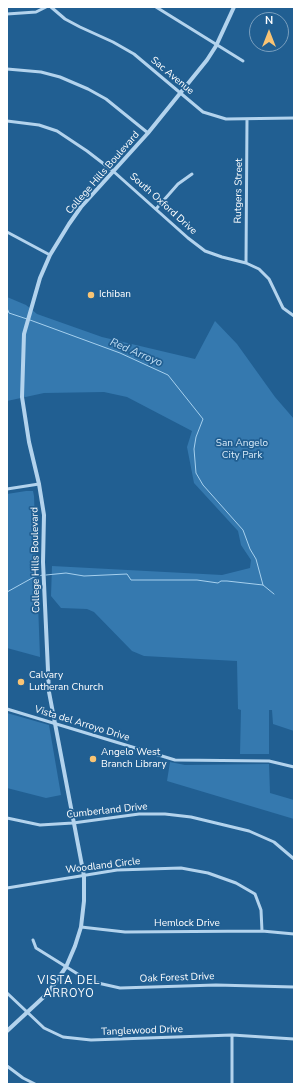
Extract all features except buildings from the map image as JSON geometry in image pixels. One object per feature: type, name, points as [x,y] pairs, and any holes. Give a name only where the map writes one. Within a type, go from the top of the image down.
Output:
[{"type":"street","points":[[7,14],[36,12],[46,7]]},
{"type":"street","name":"Sac Avenue","points":[[51,7],[65,19],[113,42],[134,54],[203,112],[226,119],[294,118]]},
{"type":"street","points":[[156,7],[216,46],[243,61]]},
{"type":"street","name":"College Hills Boulevard","points":[[7,1031],[48,993],[66,968],[81,927],[84,900],[84,876],[49,692],[43,562],[44,515],[39,484],[28,442],[22,397],[24,334],[31,306],[50,255],[75,215],[148,133],[216,46],[234,7]]},
{"type":"street","points":[[7,69],[40,72],[60,77],[88,89],[106,99],[148,133]]},
{"type":"street","name":"Rutgers Street","points":[[246,263],[247,119]]},
{"type":"street","name":"South Oxford Drive","points":[[7,121],[39,125],[57,131],[87,151],[113,171],[188,238],[205,251],[246,263],[259,269],[269,279],[283,308],[294,316]]},
{"type":"street","points":[[156,209],[178,184],[192,174]]},
{"type":"street","points":[[7,232],[50,255]]},
{"type":"street","points":[[7,489],[39,484]]},
{"type":"street","name":"Vista del Arroyo Drive","points":[[7,709],[175,760],[269,761],[294,767]]},
{"type":"street","name":"Cumberland Drive","points":[[7,818],[40,824],[73,823],[139,814],[165,814],[191,817],[249,831],[274,842],[294,859]]},
{"type":"street","name":"Woodland Circle","points":[[7,888],[117,870],[181,868],[208,874],[236,883],[255,894],[261,910],[262,931]]},
{"type":"street","name":"Hemlock Drive","points":[[81,927],[125,932],[262,931],[294,934]]},
{"type":"street","name":"Oak Forest Drive","points":[[33,940],[36,948],[89,981],[120,988],[216,985],[294,987]]},
{"type":"street","name":"Tanglewood Drive","points":[[7,993],[26,1013],[44,1028],[63,1037],[77,1039],[125,1040],[232,1035],[271,1036],[294,1039]]},
{"type":"street","points":[[232,1035],[232,1084]]},
{"type":"street","points":[[7,1066],[23,1078],[35,1084]]},
{"type":"green space","name":"San Angelo City Park","points":[[7,297],[26,305],[37,314],[102,337],[195,359],[215,321],[237,344],[275,397],[294,419],[294,731],[273,724],[272,710],[269,710],[269,754],[240,754],[241,710],[238,709],[237,661],[144,656],[132,651],[94,612],[87,609],[61,608],[51,596],[52,566],[222,575],[250,568],[251,560],[241,545],[238,531],[194,483],[187,447],[192,431],[127,397],[104,392],[44,393],[7,401]]},
{"type":"green space","points":[[33,491],[34,496],[40,657],[7,648],[7,494]]},
{"type":"green space","points":[[7,713],[49,725],[61,795],[46,798],[7,788]]},
{"type":"green space","points":[[170,762],[185,765],[269,764],[270,793],[294,800],[294,819],[167,781]]},
{"type":"waterway","name":"Red Arroyo","points":[[7,308],[9,313],[27,319]]},
{"type":"waterway","name":"Red Arroyo","points":[[30,320],[120,353],[168,375],[203,419],[196,437],[194,449],[196,473],[203,485],[243,530],[250,549],[256,559],[263,585]]},
{"type":"waterway","name":"Red Arroyo","points":[[46,575],[66,573],[84,576],[127,574],[131,580],[197,580],[218,583],[221,581],[227,581],[263,585],[274,594]]},
{"type":"waterway","name":"Red Arroyo","points":[[7,592],[34,577],[43,575]]},
{"type":"place","name":"Ichiban","points":[[91,295]]},
{"type":"place","name":"Calvary Lutheran Church","points":[[21,682]]},
{"type":"place","name":"Angelo West Branch Library","points":[[93,759]]},
{"type":"district","name":"VISTA DEL ARROYO","points":[[69,987]]}]
